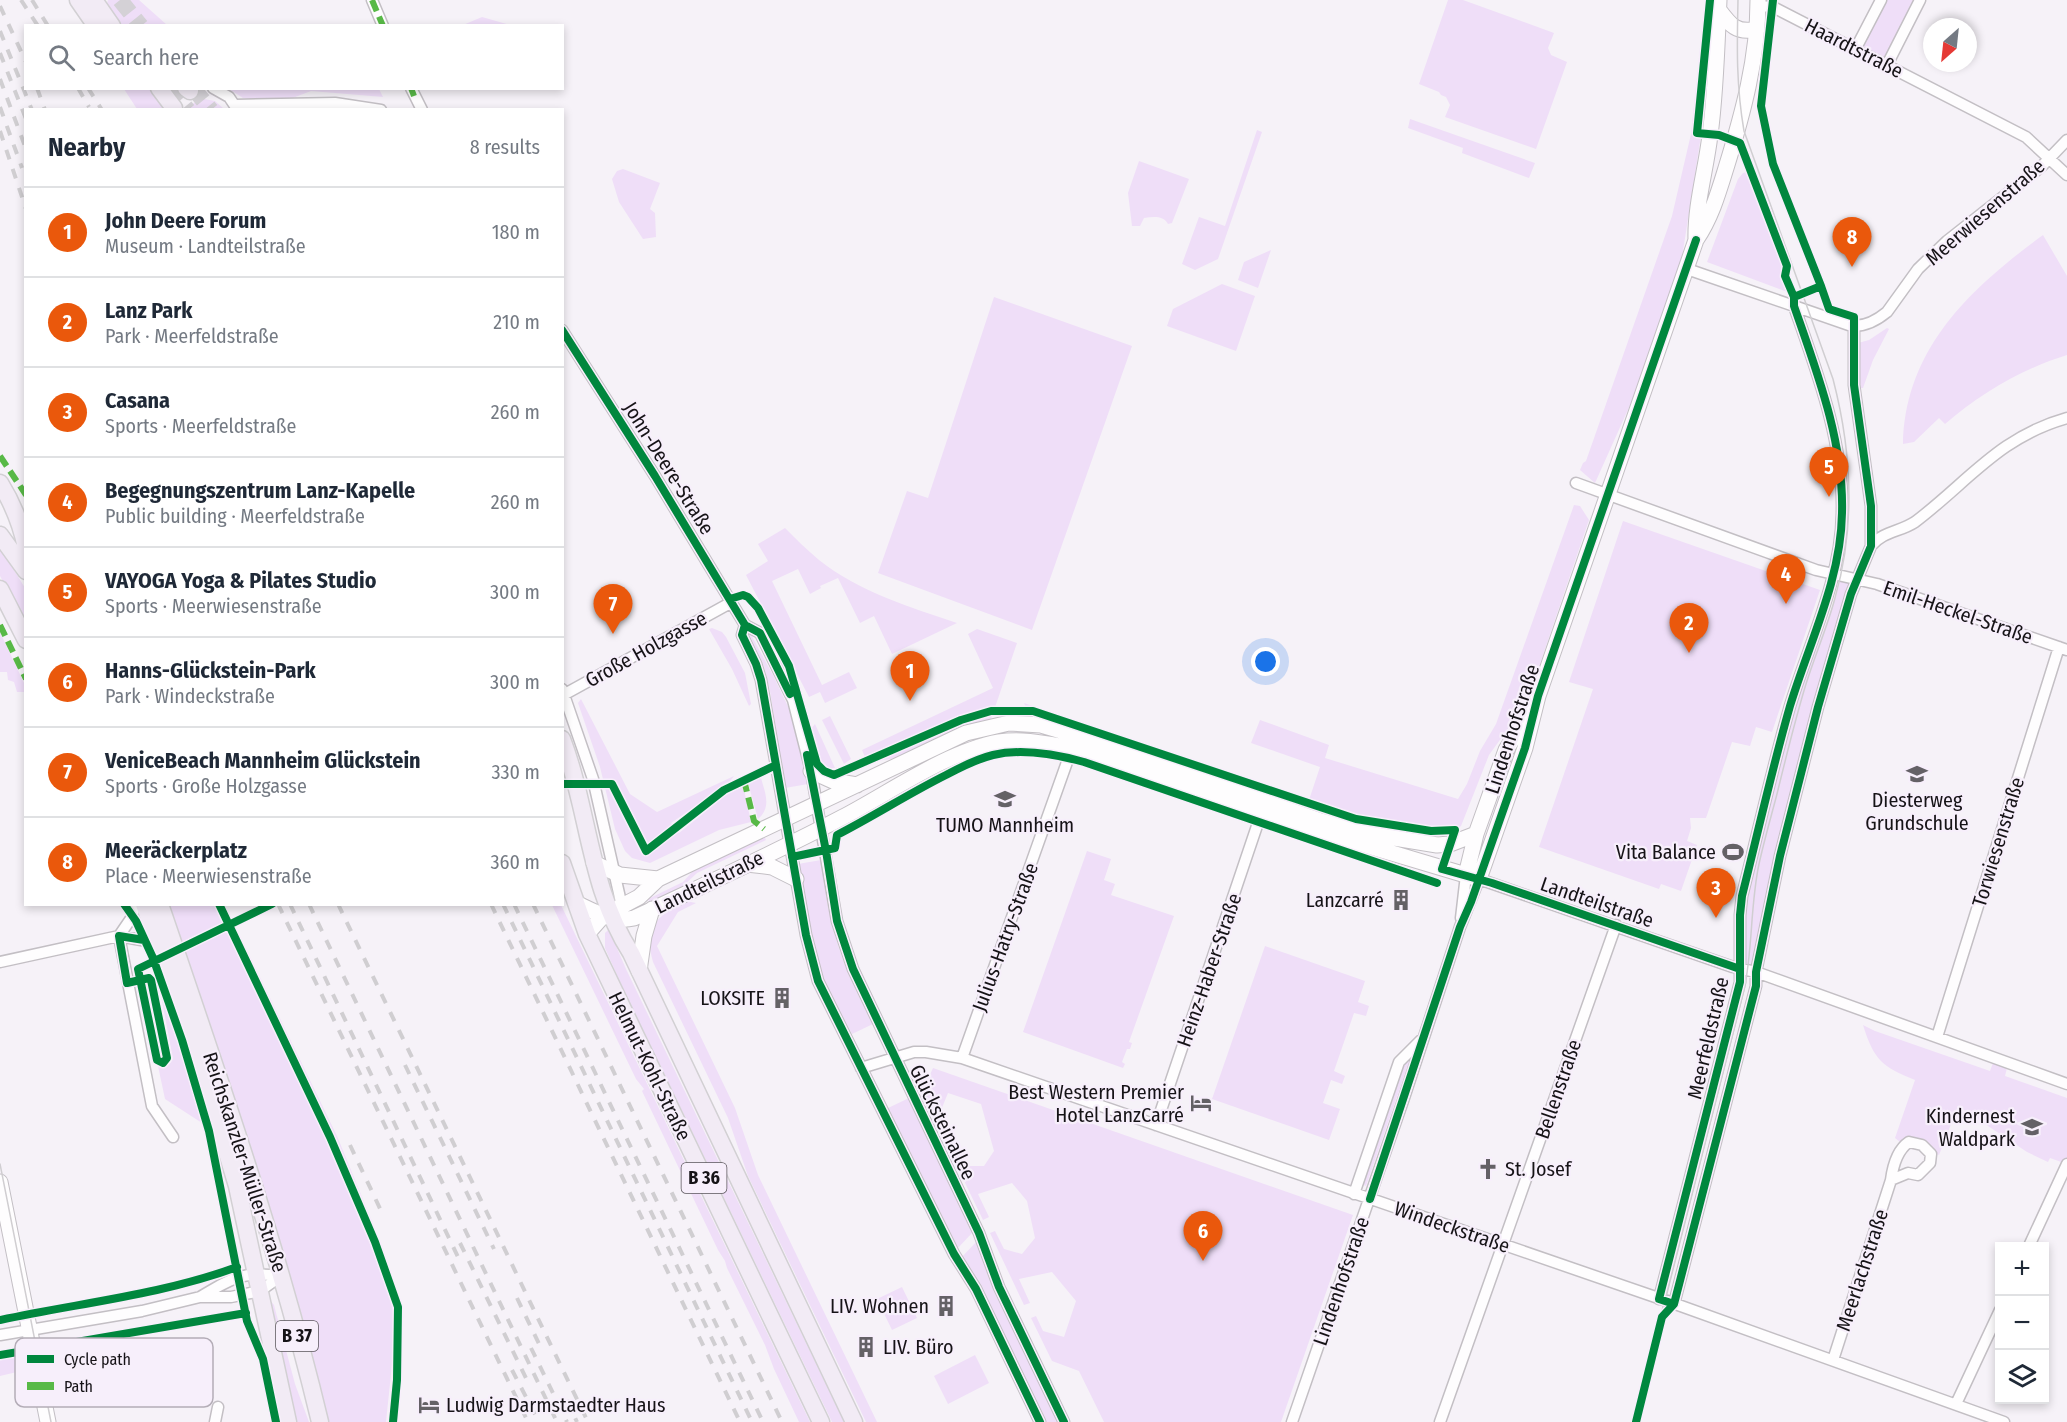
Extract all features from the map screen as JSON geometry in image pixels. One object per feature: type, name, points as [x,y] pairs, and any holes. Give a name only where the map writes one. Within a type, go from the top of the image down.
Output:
[{"type":"main road","points":[[78,0],[95,24]]},
{"type":"main road","points":[[94,0],[111,24]]},
{"type":"main road","points":[[160,90],[173,108]]},
{"type":"main road","points":[[0,483],[11,500],[20,521],[24,539]]},
{"type":"main road","points":[[0,535],[24,568]]},
{"type":"main road","points":[[0,589],[24,636]]},
{"type":"main road","name":"B 36","points":[[564,745],[579,789],[594,863],[614,914]]},
{"type":"main road","name":"B 36","points":[[564,873],[569,899]]},
{"type":"main road","name":"Helmut-Kohl-Straße","points":[[569,899],[821,1422]]},
{"type":"main road","name":"Reichskanzler-Müller-Straße","points":[[145,906],[198,1057],[237,1186],[288,1422]]},
{"type":"main road","name":"Reichskanzler-Müller-Straße","points":[[161,906],[236,1129],[281,1276],[320,1422]]},
{"type":"main road","name":"Helmut-Kohl-Straße","points":[[614,914],[854,1422]]},
{"type":"street","points":[[372,0],[382,24]]},
{"type":"street","points":[[1856,48],[1881,0]]},
{"type":"street","points":[[1887,65],[1920,0]]},
{"type":"street","points":[[1696,240],[1707,224],[1742,116],[1755,48],[1758,3]]},
{"type":"street","name":"Haardtstraße","points":[[1758,3],[1773,7],[1856,48],[2026,137],[2067,175]]},
{"type":"street","points":[[1719,5],[1730,25],[1737,30],[1756,29]]},
{"type":"street","points":[[1696,240],[1695,220],[1710,134],[1714,96],[1719,5]]},
{"type":"street","points":[[174,108],[178,101],[191,90]]},
{"type":"street","points":[[217,90],[229,97],[236,107],[335,103],[368,108]]},
{"type":"street","points":[[412,90],[418,108]]},
{"type":"street","points":[[290,108],[300,104]]},
{"type":"street","name":"Meerwiesenstraße","points":[[1854,326],[1874,321],[1887,312],[1918,269],[1947,242],[2041,167],[2067,140]]},
{"type":"street","name":"Lindenhofstraße","points":[[1472,877],[1525,748],[1539,696],[1696,240]]},
{"type":"street","points":[[1687,269],[1854,326],[1854,385],[1861,420],[1870,506],[1871,546],[1858,579]]},
{"type":"street","points":[[1794,306],[1820,385],[1839,468],[1842,513],[1840,543],[1833,575]]},
{"type":"street","name":"John-Deere-Straße","points":[[564,333],[655,476],[745,625],[760,633],[793,700],[811,771],[822,828]]},
{"type":"street","points":[[1871,546],[1883,535],[1916,521],[1995,453],[2029,433],[2067,418]]},
{"type":"street","name":"Emil-Heckel-Straße","points":[[1576,483],[1833,575],[1858,579],[2063,648]]},
{"type":"street","name":"Meerfeldstraße","points":[[1659,1299],[1740,982],[1742,896],[1776,754],[1833,575]]},
{"type":"street","name":"Meerfeldstraße","points":[[1674,1304],[1753,995],[1780,856],[1818,707],[1851,594],[1858,579]]},
{"type":"street","name":"Große Holzgasse","points":[[564,691],[732,602]]},
{"type":"street","name":"John-Deere-Straße","points":[[745,625],[742,635],[761,680],[791,843]]},
{"type":"street","name":"Torwiesenstraße","points":[[1937,1037],[2063,648]]},
{"type":"street","points":[[564,691],[593,778],[613,873],[614,914],[569,899]]},
{"type":"street","name":"Lindenhofstraße","points":[[1292,1422],[1370,1199],[1460,927],[1472,877],[1476,834],[1506,750],[1539,696]]},
{"type":"street","name":"Landteilstraße","points":[[587,933],[639,897],[658,879],[966,733],[1009,723],[1025,723],[1075,735],[1321,821],[1370,834],[1437,845],[1450,844],[1476,834]]},
{"type":"street","name":"Landteilstraße","points":[[614,914],[634,918],[822,828],[899,785],[976,749],[999,742],[1044,743],[1072,748],[1261,814],[1472,877],[1616,925],[1740,969],[1756,972],[2067,1084]]},
{"type":"street","name":"Julius-Hatry-Straße","points":[[962,1058],[1072,748]]},
{"type":"street","points":[[811,771],[833,781],[857,784]]},
{"type":"street","name":"Heinz-Haber-Straße","points":[[1156,1125],[1261,814]]},
{"type":"street","name":"Glücksteinallee","points":[[822,828],[841,935],[857,979],[981,1238],[1001,1291],[1064,1422]]},
{"type":"street","points":[[791,843],[806,935],[815,972],[954,1254],[976,1289],[1040,1422]]},
{"type":"street","points":[[594,863],[627,877],[658,879]]},
{"type":"street","points":[[747,864],[772,867],[796,879]]},
{"type":"street","points":[[135,906],[132,917],[118,936],[152,1106],[173,1137]]},
{"type":"street","points":[[639,971],[644,936],[652,909]]},
{"type":"street","name":"Bellenstraße","points":[[1440,1422],[1616,925]]},
{"type":"street","points":[[0,962],[118,936],[158,943]]},
{"type":"street","name":"Lindenhofstraße","points":[[1354,1194],[1399,1062],[1423,1038]]},
{"type":"street","name":"Windeckstraße","points":[[861,1068],[914,1052],[962,1058],[1674,1304],[2004,1422]]},
{"type":"street","points":[[2031,1242],[2067,1164]]},
{"type":"street","name":"Meerlachstraße","points":[[1833,1360],[1891,1180]]},
{"type":"street","points":[[0,1182],[2,1202],[31,1338]]},
{"type":"street","points":[[200,1297],[226,1281],[256,1273],[281,1276]]},
{"type":"street","points":[[0,1335],[142,1311],[200,1297],[231,1297],[260,1291],[281,1276]]},
{"type":"street","points":[[1956,1404],[1995,1321]]},
{"type":"street","points":[[45,1407],[48,1422]]},
{"type":"street","points":[[214,1422],[218,1407]]},
{"type":"shaded area","points":[[108,0],[139,0],[166,24],[119,24],[106,6]]},
{"type":"shaded area","points":[[1448,0],[1463,0],[1554,33],[1548,48],[1551,55],[1567,62],[1536,149],[1445,117],[1450,105],[1446,97],[1419,84]]},
{"type":"shaded area","points":[[1705,0],[1716,0],[1702,129],[1681,264],[1644,374],[1595,483],[1580,470],[1586,461],[1672,216],[1691,134]]},
{"type":"shaded area","points":[[1881,0],[1920,0],[1887,65],[1856,48]]},
{"type":"shaded area","points":[[482,17],[506,24],[465,24]]},
{"type":"shaded area","points":[[125,90],[153,90],[164,108],[136,108]]},
{"type":"shaded area","points":[[231,90],[380,90],[383,97],[311,91],[290,99],[243,98]]},
{"type":"shaded area","points":[[204,99],[215,101],[223,108],[188,108],[195,102]]},
{"type":"shaded area","points":[[1410,119],[1535,163],[1529,178],[1462,153],[1463,148],[1408,128]]},
{"type":"shaded area","points":[[1257,130],[1262,132],[1218,259],[1195,270],[1182,264],[1199,217],[1225,226]]},
{"type":"shaded area","points":[[1139,161],[1189,179],[1172,223],[1168,224],[1161,218],[1151,217],[1144,218],[1140,226],[1132,226],[1128,193]]},
{"type":"shaded area","points":[[623,169],[660,183],[650,209],[655,213],[656,237],[643,239],[619,202],[612,179],[617,171]]},
{"type":"shaded area","points":[[1750,171],[1786,267],[1784,276],[1790,293],[1707,262],[1738,179],[1743,173]]},
{"type":"shaded area","points":[[2043,235],[2067,276],[2067,355],[2034,367],[2003,383],[1973,402],[1945,424],[1939,418],[1914,442],[1903,444],[1907,410],[1916,378],[1929,350],[1947,323],[1991,277]]},
{"type":"shaded area","points":[[1271,250],[1258,288],[1238,280],[1244,262]]},
{"type":"shaded area","points":[[1222,284],[1255,296],[1236,351],[1167,326],[1173,309]]},
{"type":"shaded area","points":[[994,297],[1132,346],[1032,630],[878,573],[907,491],[928,498]]},
{"type":"shaded area","points":[[1887,328],[1889,329],[1873,360],[1863,388],[1861,388],[1857,368],[1858,343],[1869,340]]},
{"type":"shaded area","points":[[1574,505],[1580,506],[1589,520],[1531,690],[1518,715],[1489,755],[1461,826],[1449,834],[1425,837],[1349,824],[1031,718],[1024,703],[1309,800],[1320,767],[1251,743],[1260,720],[1329,745],[1325,758],[1458,799],[1467,784],[1480,751],[1496,724]]},
{"type":"shaded area","points":[[1623,521],[1820,590],[1772,732],[1756,727],[1750,746],[1732,742],[1706,818],[1690,818],[1691,828],[1687,841],[1697,845],[1681,891],[1661,884],[1659,889],[1539,847],[1593,689],[1569,682]]},
{"type":"shaded area","points":[[785,528],[819,560],[851,581],[885,598],[957,623],[892,654],[874,616],[860,623],[838,578],[820,586],[821,588],[810,594],[798,569],[772,581],[822,685],[849,672],[857,688],[825,703],[820,692],[809,697],[746,575],[768,561],[758,544]]},
{"type":"shaded area","points":[[0,547],[24,586],[24,620],[0,576]]},
{"type":"shaded area","points":[[1841,577],[1858,579],[1851,594],[1756,972],[1740,969],[1740,915],[1798,691],[1836,597]]},
{"type":"shaded area","points":[[709,629],[722,632],[726,637],[745,673],[751,704],[749,706],[732,669]]},
{"type":"shaded area","points":[[977,629],[1017,643],[991,719],[963,727],[897,758],[877,761],[843,776],[841,774],[867,762],[862,750],[993,688],[968,634]]},
{"type":"shaded area","points":[[0,632],[24,683],[24,692],[17,692],[14,682],[8,680],[7,672],[0,672]]},
{"type":"shaded area","points":[[750,633],[793,717],[799,734],[808,784],[785,788],[770,691],[764,667]]},
{"type":"shaded area","points":[[581,699],[630,794],[657,812],[734,776],[728,784],[671,823],[679,833],[731,791],[743,785],[751,822],[719,830],[650,863],[632,858],[625,851],[615,829],[600,767],[578,703]]},
{"type":"shaded area","points":[[830,716],[851,759],[844,764],[822,720]]},
{"type":"shaded area","points":[[815,724],[835,768],[825,768],[820,762],[811,729]]},
{"type":"shaded area","points":[[761,778],[766,794],[766,805],[758,819],[748,783]]},
{"type":"shaded area","points":[[764,836],[766,840],[697,873],[681,888],[650,903],[648,899],[683,882],[693,871]]},
{"type":"shaded area","points":[[1087,851],[1111,859],[1104,880],[1115,884],[1111,895],[1174,916],[1129,1042],[1132,1043],[1130,1049],[1127,1049],[1122,1062],[1125,1064],[1123,1068],[1023,1032]]},
{"type":"shaded area","points":[[821,860],[833,929],[839,949],[873,1024],[852,1034],[823,981],[815,957],[798,864]]},
{"type":"shaded area","points":[[686,901],[696,903],[678,912],[657,946],[735,1108],[758,1175],[877,1422],[866,1422],[748,1176],[728,1118],[653,962],[650,950],[651,931],[660,917]]},
{"type":"shaded area","points":[[170,906],[225,906],[337,1136],[383,1248],[399,1298],[386,1422],[327,1422],[261,1187]]},
{"type":"shaded area","points":[[552,906],[561,906],[810,1422],[799,1422],[765,1345],[642,1091],[644,1089],[636,1079]]},
{"type":"shaded area","points":[[608,930],[844,1422],[832,1422],[620,982],[605,948],[605,933]]},
{"type":"shaded area","points":[[1265,946],[1365,981],[1358,1002],[1369,1006],[1366,1016],[1354,1013],[1334,1071],[1345,1076],[1342,1084],[1331,1080],[1323,1103],[1340,1109],[1329,1140],[1212,1099]]},
{"type":"shaded area","points":[[157,975],[205,1121],[202,1123],[165,1099],[158,1066],[167,1066],[173,1059]]},
{"type":"shaded area","points":[[1863,1025],[1990,1071],[1993,1063],[2007,1068],[2005,1076],[2067,1098],[2067,1164],[2050,1158],[2048,1162],[2027,1152],[1958,1106],[1939,1155],[1906,1139],[1900,1142],[1895,1138],[1915,1080],[1894,1071],[1881,1061],[1871,1047]]},
{"type":"shaded area","points":[[1412,1054],[1366,1186],[1361,1184],[1403,1064]]},
{"type":"shaded area","points":[[933,1068],[1353,1215],[1281,1422],[1104,1422],[1079,1371],[1052,1361],[1031,1318],[1036,1316],[1043,1331],[1064,1337],[1076,1301],[1052,1272],[1019,1279],[1030,1303],[1024,1305],[990,1233],[995,1231],[1004,1249],[1022,1254],[1035,1238],[1027,1201],[1012,1183],[978,1194],[989,1217],[983,1220],[951,1154],[957,1151],[964,1166],[984,1166],[994,1151],[981,1104],[948,1093],[939,1115],[950,1138],[945,1141],[922,1092]]},
{"type":"shaded area","points":[[909,1098],[973,1232],[956,1250],[886,1109]]},
{"type":"shaded area","points":[[978,1240],[1059,1422],[1045,1422],[960,1259]]},
{"type":"shaded area","points":[[902,1287],[917,1318],[892,1330],[877,1299]]},
{"type":"shaded area","points":[[270,1300],[274,1305],[295,1384],[309,1422],[296,1422]]},
{"type":"shaded area","points":[[15,1354],[15,1372],[0,1376],[0,1356]]},
{"type":"shaded area","points":[[975,1355],[989,1383],[948,1404],[934,1376]]},
{"type":"tunnel","points":[[120,0],[139,24]]},
{"type":"tunnel","points":[[172,90],[186,108]]},
{"type":"tunnel","points":[[195,90],[209,108]]},
{"type":"tram line","points":[[1633,1422],[1744,990],[1759,864],[1802,698],[1842,571],[1849,516],[1848,461],[1833,379],[1744,131],[1738,81],[1738,0]]},
{"type":"tram line","points":[[0,1164],[34,1338]]},
{"type":"tram line","points":[[48,1407],[51,1422]]},
{"type":"railway","points":[[21,0],[37,24]]},
{"type":"railway","points":[[32,0],[47,24]]},
{"type":"railway","points":[[0,6],[24,58]]},
{"type":"railway","points":[[0,31],[31,108]]},
{"type":"railway","points":[[0,53],[24,114]]},
{"type":"railway","points":[[0,79],[24,144]]},
{"type":"railway","points":[[38,90],[44,108]]},
{"type":"railway","points":[[79,90],[89,107]]},
{"type":"railway","points":[[89,90],[101,108]]},
{"type":"railway","points":[[0,107],[22,168]]},
{"type":"railway","points":[[0,131],[24,203]]},
{"type":"railway","points":[[279,906],[528,1422]]},
{"type":"railway","points":[[291,906],[458,1257]]},
{"type":"railway","points":[[310,906],[557,1422]]},
{"type":"railway","points":[[339,906],[588,1422]]},
{"type":"railway","points":[[492,906],[740,1422]]},
{"type":"railway","points":[[504,906],[752,1422]]},
{"type":"railway","points":[[515,906],[763,1422]]},
{"type":"railway","points":[[534,906],[782,1422]]},
{"type":"railway","points":[[405,1065],[494,1249]]},
{"type":"railway","points":[[350,1145],[384,1217]]},
{"type":"railway","points":[[460,1243],[526,1378]]},
{"type":"railway","points":[[517,1298],[543,1352]]},
{"type":"railway","points":[[531,1348],[567,1422]]},
{"type":"railway","points":[[512,1370],[539,1422]]},
{"type":"railway","points":[[567,1400],[577,1422]]},
{"type":"marked path","points":[[372,0],[382,24]]},
{"type":"marked path","points":[[412,90],[414,96]]},
{"type":"marked path","points":[[0,456],[24,492]]},
{"type":"marked path","points":[[0,625],[24,675]]},
{"type":"marked path","points":[[744,780],[754,821],[764,829]]},
{"type":"cycle path","points":[[1710,0],[1697,133],[1719,135],[1740,143],[1787,266],[1785,276],[1794,297]]},
{"type":"cycle path","points":[[1674,1304],[1659,1299],[1740,982],[1742,896],[1783,730],[1830,587],[1836,563],[1842,513],[1839,460],[1834,434],[1820,382],[1794,306],[1794,297],[1821,286],[1773,164],[1761,106],[1773,0]]},
{"type":"cycle path","points":[[1370,1199],[1460,927],[1471,902],[1525,748],[1538,696],[1696,240]]},
{"type":"cycle path","points":[[1636,1422],[1662,1317],[1674,1304],[1756,986],[1756,972],[1780,856],[1818,707],[1851,594],[1871,546],[1871,506],[1854,385],[1854,317],[1829,309],[1821,286]]},
{"type":"cycle path","points":[[564,333],[655,476],[745,625],[760,633],[790,694]]},
{"type":"cycle path","points":[[730,599],[743,595],[758,608],[789,666],[817,764],[824,771],[834,775],[961,720],[991,711],[1033,711],[1356,819],[1431,831],[1455,830],[1442,869],[1492,883],[1740,969]]},
{"type":"cycle path","points":[[745,625],[742,635],[761,680],[806,935],[818,981],[954,1254],[976,1289],[1040,1422]]},
{"type":"cycle path","points":[[792,857],[835,848],[837,835],[969,764],[993,755],[1027,752],[1050,754],[1084,762],[1437,883]]},
{"type":"cycle path","points":[[807,755],[837,921],[853,969],[979,1233],[999,1287],[1064,1422]]},
{"type":"cycle path","points":[[564,784],[612,784],[646,851],[724,790],[776,765]]},
{"type":"cycle path","points":[[125,906],[136,921],[153,958],[182,1040],[209,1131],[247,1321],[263,1359],[276,1422]]},
{"type":"cycle path","points":[[220,906],[330,1137],[375,1242],[398,1307],[397,1380],[393,1422]]},
{"type":"cycle path","points":[[140,980],[138,969],[268,906]]},
{"type":"cycle path","points":[[140,980],[127,983],[119,936],[144,940]]},
{"type":"cycle path","points":[[149,978],[151,980],[167,1058],[163,1063],[157,1060],[140,980],[149,978]]},
{"type":"cycle path","points":[[0,1320],[149,1292],[237,1267]]},
{"type":"cycle path","points":[[100,1338],[246,1313]]},
{"type":"cycle path","points":[[0,1355],[15,1352]]},
{"type":"place","name":"Meeräckerplatz","points":[[1852,267]]},
{"type":"place","name":"VAYOGA Yoga & Pilates Studio","points":[[1829,497]]},
{"type":"place","name":"Begegnungszentrum Lanz-Kapelle","points":[[1786,604]]},
{"type":"place","name":"VeniceBeach Mannheim Glückstein","points":[[613,634]]},
{"type":"place","name":"Lanz Park","points":[[1689,653]]},
{"type":"place","name":"John Deere Forum","points":[[910,701]]},
{"type":"place","name":"Diesterweg Grundschule","points":[[1917,774]]},
{"type":"place","name":"TUMO Mannheim","points":[[1005,799]]},
{"type":"place","name":"Vita Balance","points":[[1733,852]]},
{"type":"place","name":"Lanzcarré","points":[[1401,900]]},
{"type":"place","name":"Casana","points":[[1716,918]]},
{"type":"place","name":"LOKSITE","points":[[782,998]]},
{"type":"place","name":"Best Western Premier Hotel LanzCarré","points":[[1201,1103]]},
{"type":"place","name":"Kindernest Waldpark","points":[[2032,1127]]},
{"type":"place","name":"St. Josef","points":[[1488,1169]]},
{"type":"place","name":"Hanns-Glückstein-Park","points":[[1203,1261]]},
{"type":"place","name":"LIV. Wohnen","points":[[946,1306]]},
{"type":"place","name":"LIV. Büro","points":[[866,1347]]},
{"type":"place","name":"Ludwig Darmstaedter Haus","points":[[429,1405]]}]
